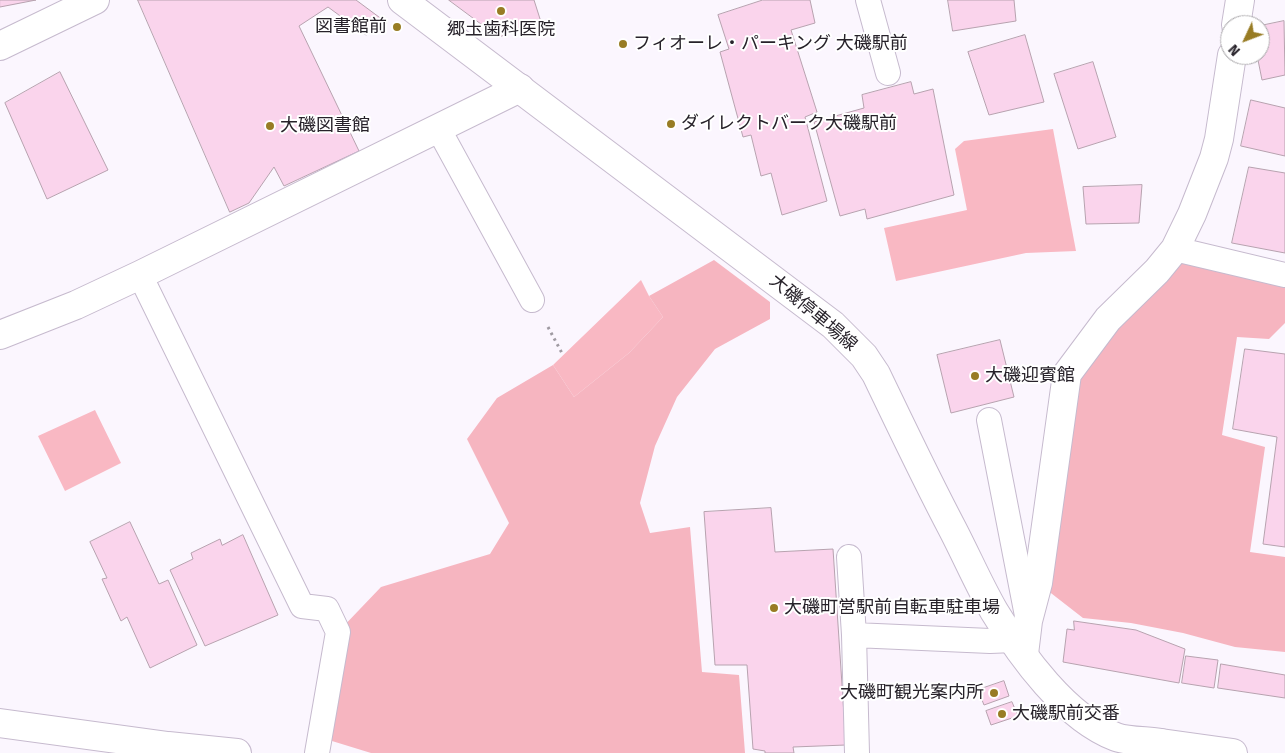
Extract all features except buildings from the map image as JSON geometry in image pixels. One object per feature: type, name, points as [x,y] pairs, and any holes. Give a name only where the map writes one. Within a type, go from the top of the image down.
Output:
[{"type":"street","points":[[0,46],[95,0]]},
{"type":"street","name":"大磯停車場線","points":[[402,0],[834,325],[864,356],[876,374],[935,496],[994,610],[1022,638],[1052,689],[1073,711],[1117,738],[1156,748],[1233,753]]},
{"type":"street","points":[[1238,15],[1240,0]]},
{"type":"street","points":[[1022,638],[1038,583],[1067,374],[1108,319],[1157,271],[1175,249],[1192,214],[1214,158],[1219,139],[1230,65]]},
{"type":"street","points":[[0,335],[76,305],[140,275],[520,88]]},
{"type":"street","points":[[0,723],[168,746],[237,753]]},
{"type":"lane","points":[[868,0],[888,73]]},
{"type":"lane","points":[[438,128],[532,300]]},
{"type":"lane","points":[[1175,249],[1285,276]]},
{"type":"lane","points":[[140,275],[302,606],[327,609],[338,632],[317,753]]},
{"type":"lane","points":[[854,635],[990,641],[1022,638],[989,420]]},
{"type":"lane","points":[[849,557],[854,635],[857,753]]},
{"type":"shaded area","points":[[1053,129],[1076,251],[1026,253],[896,281],[884,228],[967,210],[955,149],[964,141]]},
{"type":"shaded area","points":[[1175,249],[1285,275],[1285,323],[1269,339],[1237,337],[1222,435],[1265,447],[1250,552],[1285,557],[1285,652],[1235,647],[1183,633],[1131,623],[1083,618],[1038,583],[1067,374]]},
{"type":"shaded area","points":[[714,260],[770,302],[770,319],[715,349],[677,397],[655,446],[640,503],[650,533],[690,527],[702,672],[739,675],[745,753],[371,753],[319,737],[338,632],[381,587],[490,554],[509,523],[467,439],[497,398],[553,365],[574,397],[629,353],[663,317],[649,296]]},
{"type":"shaded area","points":[[641,280],[663,317],[629,353],[574,397],[553,365]]},
{"type":"shaded area","points":[[95,410],[121,463],[65,491],[38,436]]},
{"type":"place","name":"郷圡歯科医院","points":[[501,11]]},
{"type":"place","name":"図書館前","points":[[397,27]]},
{"type":"place","name":"フィオーレ・パーキング 大磯駅前","points":[[623,44]]},
{"type":"place","name":"ダイレクトバーク大磯駅前","points":[[671,124]]},
{"type":"place","name":"大磯図書館","points":[[270,126]]},
{"type":"place","name":"大磯迎賓館","points":[[975,376]]},
{"type":"place","name":"大磯町営駅前自転車駐車場","points":[[774,608]]},
{"type":"place","name":"大磯町観光案内所","points":[[994,693]]},
{"type":"place","name":"大磯駅前交番","points":[[1002,714]]}]
